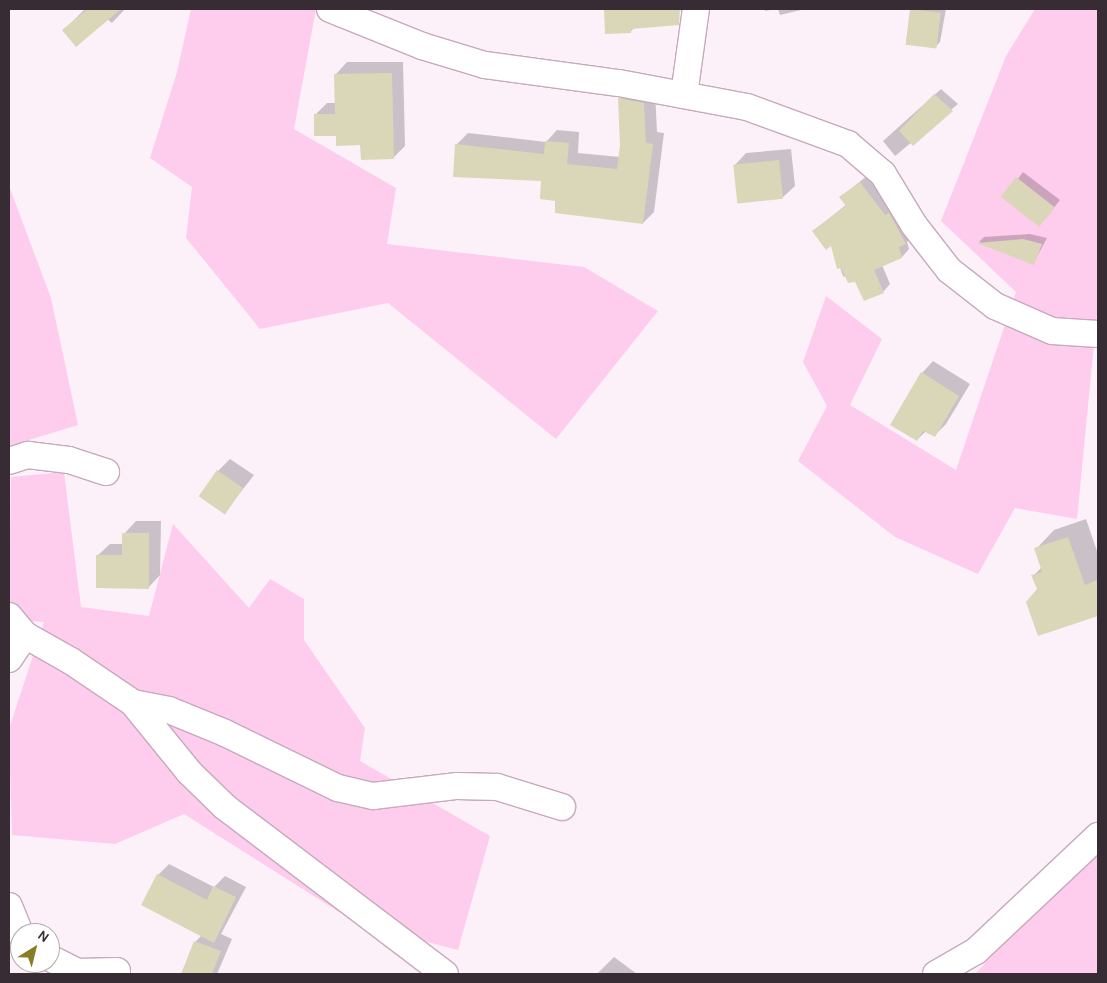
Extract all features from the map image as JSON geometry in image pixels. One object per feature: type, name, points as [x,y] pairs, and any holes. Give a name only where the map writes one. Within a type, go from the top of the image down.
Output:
[{"type":"street","points":[[330,9],[422,46],[485,64],[684,95],[747,107],[848,144],[883,174],[914,225],[949,270],[995,306],[1052,331],[1098,334]]},
{"type":"street","points":[[684,95],[696,9]]},
{"type":"street","points":[[9,461],[28,455],[68,460],[106,472]]},
{"type":"street","points":[[9,659],[17,625],[134,703],[189,772],[225,807],[445,974]]},
{"type":"street","points":[[134,703],[169,710],[338,788],[374,796],[456,786],[497,787],[562,807]]},
{"type":"street","points":[[936,974],[976,950],[1098,836]]},
{"type":"street","points":[[9,906],[16,923]]},
{"type":"street","points":[[60,963],[77,972],[117,971]]},
{"type":"shaded area","points":[[191,9],[316,9],[294,129],[396,188],[387,244],[584,267],[658,311],[556,439],[388,303],[260,329],[186,238],[192,187],[150,158],[177,72]]},
{"type":"shaded area","points":[[1035,9],[1098,9],[1098,304],[1077,519],[1015,508],[978,574],[895,537],[798,461],[827,406],[803,362],[826,296],[882,339],[850,405],[956,470],[1016,292],[941,221],[1006,56]]},
{"type":"shaded area","points":[[9,186],[51,298],[78,425],[9,446]]},
{"type":"shaded area","points":[[64,472],[81,607],[149,616],[173,524],[249,608],[270,579],[304,599],[304,640],[365,728],[360,761],[490,836],[458,950],[358,924],[184,814],[115,844],[12,835],[9,729],[44,622],[9,620],[11,477]]},
{"type":"shaded area","points":[[1098,840],[1098,974],[975,974]]},
{"type":"building","points":[[88,9],[121,9],[76,47],[62,30]]},
{"type":"building","points":[[604,9],[680,9],[679,25],[631,29],[631,33],[605,34]]},
{"type":"building","points":[[910,9],[941,13],[936,49],[906,45]]},
{"type":"building","points":[[392,73],[394,159],[361,160],[360,145],[336,146],[336,136],[314,136],[314,114],[335,114],[334,74]]},
{"type":"building","points":[[934,94],[953,111],[913,146],[899,131]]},
{"type":"building","points":[[618,98],[644,103],[646,143],[653,144],[643,224],[555,213],[555,201],[540,199],[541,181],[453,177],[455,144],[544,154],[545,141],[569,143],[567,164],[617,169],[620,145]]},
{"type":"building","points":[[779,160],[783,199],[737,204],[733,165]]},
{"type":"building","points":[[1016,177],[1055,207],[1039,227],[1001,197]]},
{"type":"building","points":[[860,182],[885,215],[889,213],[906,244],[899,247],[902,258],[874,270],[884,293],[864,301],[855,282],[848,283],[841,268],[837,269],[831,246],[826,250],[812,231],[846,206],[839,197]]},
{"type":"building","points":[[1023,239],[1042,244],[1034,265],[977,243]]},
{"type":"building","points":[[921,372],[959,396],[935,437],[923,431],[917,441],[890,425]]},
{"type":"building","points":[[217,470],[243,488],[225,515],[199,496]]},
{"type":"building","points":[[122,533],[149,533],[149,589],[96,588],[96,555],[122,555]]},
{"type":"building","points":[[1068,537],[1085,585],[1098,580],[1098,616],[1038,636],[1026,602],[1037,589],[1031,575],[1042,572],[1034,548]]},
{"type":"building","points":[[157,874],[207,900],[213,886],[236,897],[214,943],[141,905]]},
{"type":"building","points":[[194,941],[221,951],[212,974],[181,974]]}]
